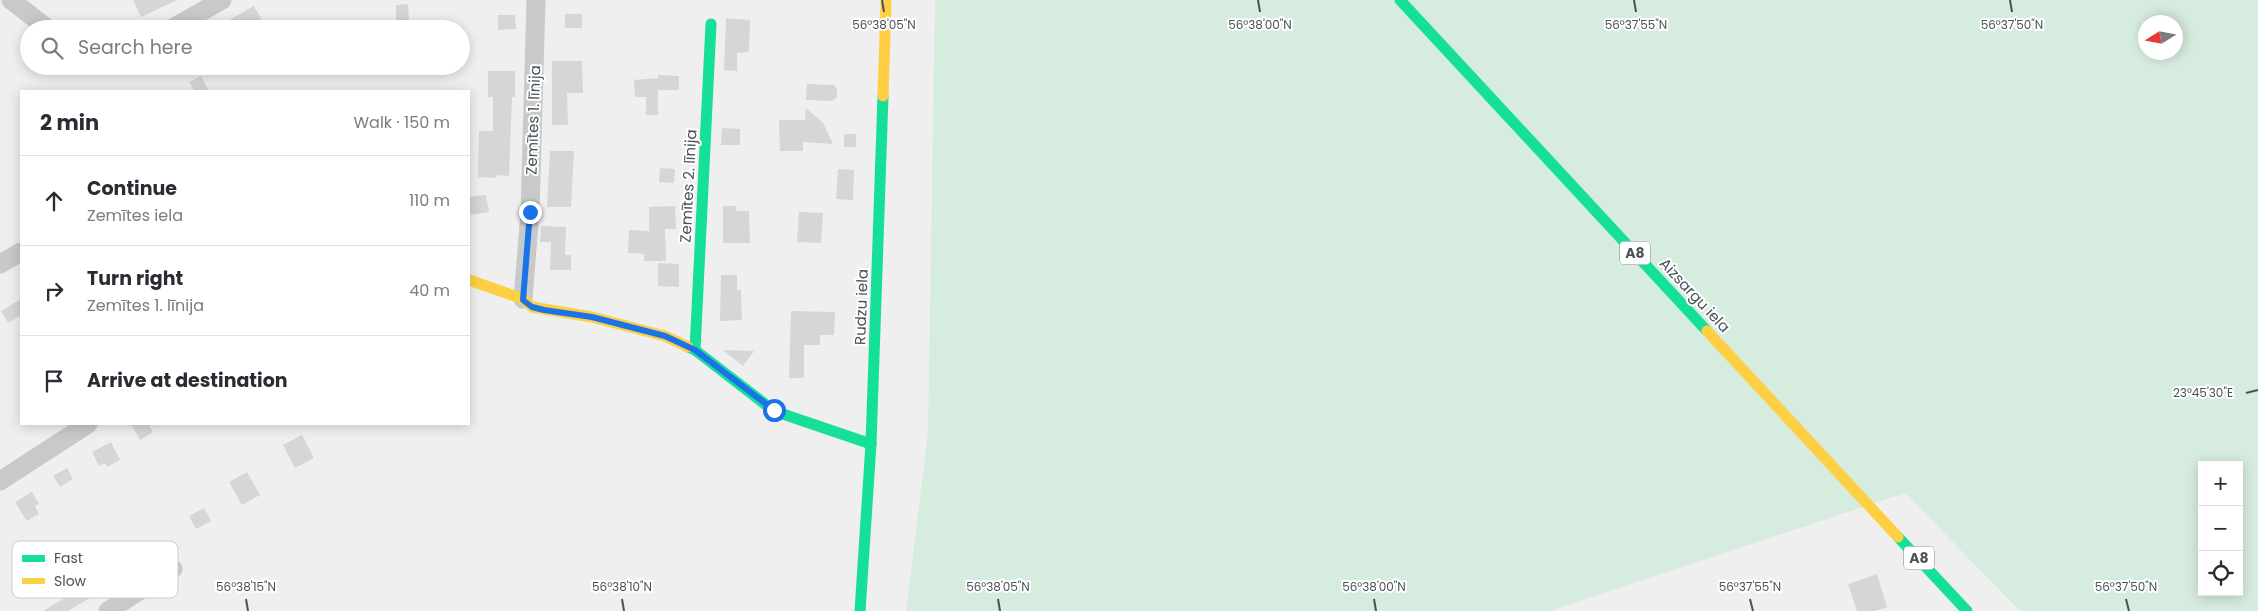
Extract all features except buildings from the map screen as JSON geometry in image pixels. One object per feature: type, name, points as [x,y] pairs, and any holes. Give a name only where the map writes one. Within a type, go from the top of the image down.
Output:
[{"type":"main road","name":"Aizsargu iela","points":[[1400,0],[1967,611]]},
{"type":"main road","name":"Rudzu iela","points":[[860,611],[871,444],[886,3]]},
{"type":"main road","name":"Zemītes 2. līnija","points":[[695,350],[710,24]]},
{"type":"main road","points":[[470,280],[523,300],[532,307],[592,317],[637,327],[665,336],[695,350],[774,410],[871,444]]},
{"type":"street","points":[[11,0],[37,20]]},
{"type":"street","points":[[187,20],[222,0]]},
{"type":"street","name":"Zemītes 1. līnija","points":[[523,300],[530,212],[536,0]]},
{"type":"street","points":[[0,264],[20,253]]},
{"type":"street","points":[[0,481],[86,425]]},
{"type":"street","points":[[108,611],[128,598]]},
{"type":"green space","points":[[935,0],[2258,0],[2258,611],[2020,611],[1905,493],[1550,611],[906,611],[928,433]]},
{"type":"traffic: fast","points":[[1400,0],[1707,331]]},
{"type":"traffic: fast","points":[[695,350],[711,24]]},
{"type":"traffic: fast","points":[[860,611],[871,444],[883,96]]},
{"type":"traffic: fast","points":[[688,347],[695,350],[774,411],[871,444]]},
{"type":"traffic: fast","points":[[1898,537],[1967,611]]},
{"type":"traffic: slow","points":[[883,96],[886,3]]},
{"type":"traffic: slow","points":[[470,280],[523,299],[532,307],[592,317],[665,336],[688,347]]},
{"type":"traffic: slow","points":[[1707,331],[1898,537]]},
{"type":"route","points":[[530,212],[523,300],[532,307],[592,317],[637,327],[665,336],[695,350],[774,410]]}]
